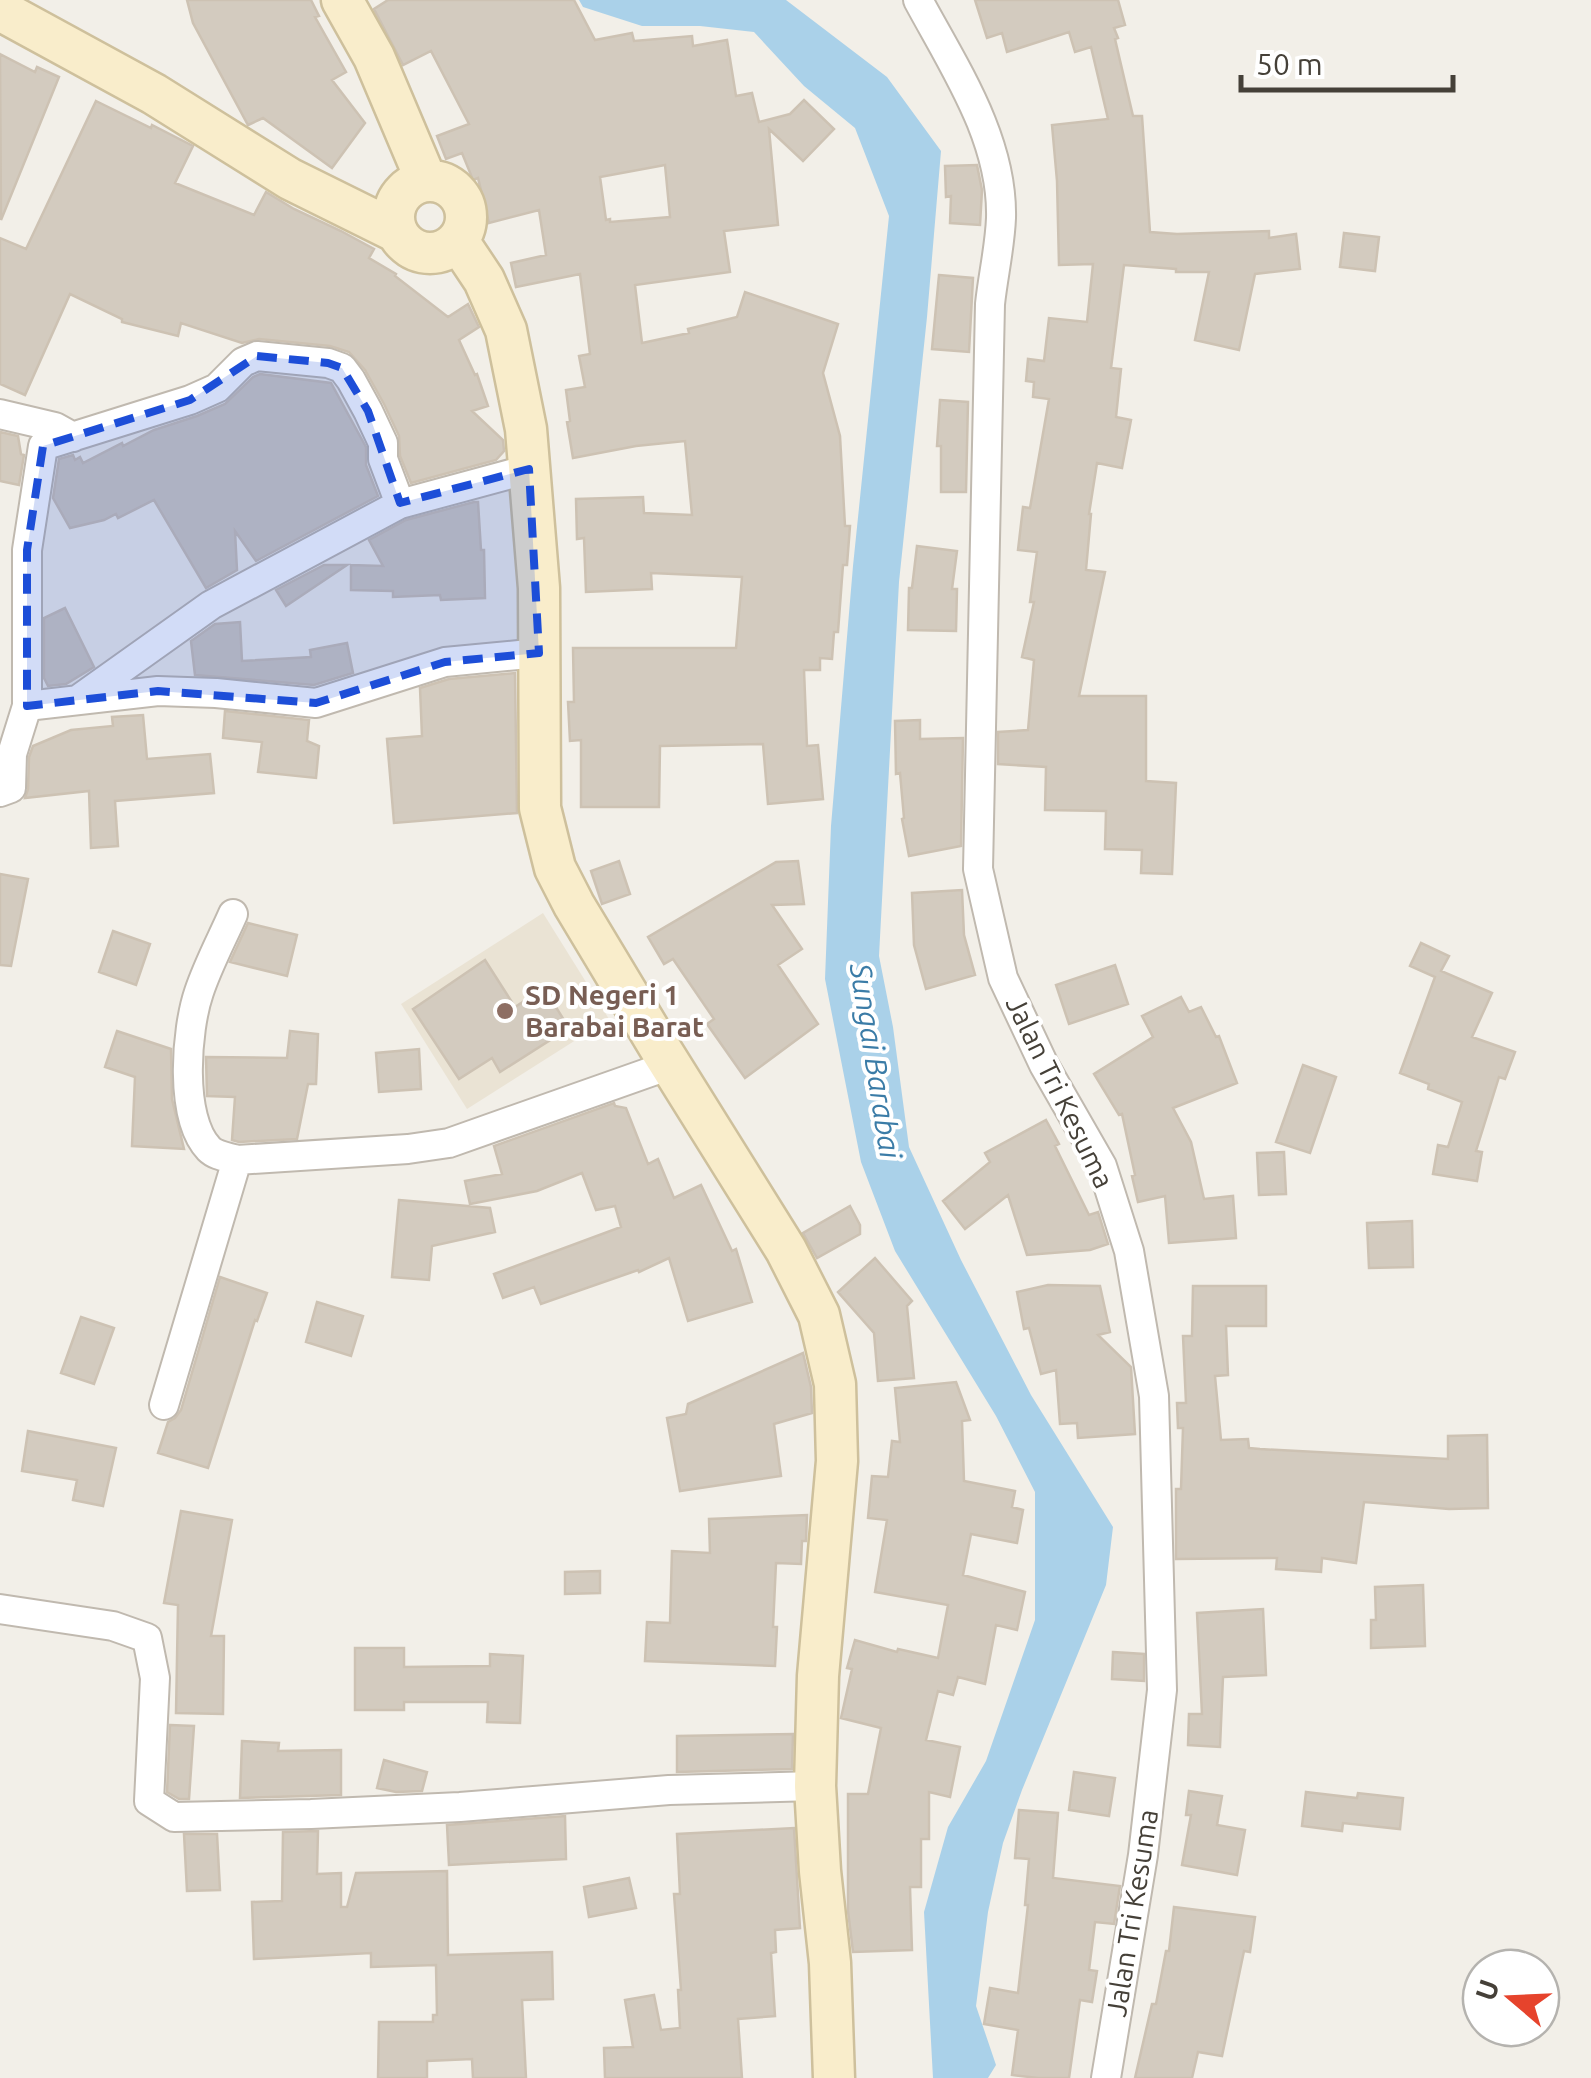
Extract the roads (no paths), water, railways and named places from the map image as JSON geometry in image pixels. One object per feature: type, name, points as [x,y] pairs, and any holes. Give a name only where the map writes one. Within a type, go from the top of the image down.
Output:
[{"type":"main road","points":[[342,0],[374,58],[414,186]]},
{"type":"main road","points":[[0,10],[154,94],[290,179],[397,232],[410,248],[422,253],[447,249],[464,230],[466,206],[460,194],[438,180],[414,186],[290,179]]},
{"type":"main road","points":[[397,232],[394,215],[414,186]]},
{"type":"main road","points":[[458,241],[484,280],[506,330],[526,428],[539,588],[540,808],[555,868],[670,1065],[786,1250],[819,1315],[836,1384],[837,1462],[818,1676],[815,1786],[830,1962],[834,2078]]},
{"type":"street","name":"Jalan Tri Kesuma","points":[[918,0],[968,95],[994,156],[1001,217],[990,304],[978,870],[1003,978],[1044,1066],[1102,1166],[1129,1251],[1154,1396],[1162,1690],[1143,1855],[1106,2078]]},
{"type":"street","points":[[0,792],[11,788],[12,754],[28,706],[14,628],[43,446],[190,400],[217,388],[243,362],[257,356],[328,364],[342,368],[368,411],[383,443],[382,459],[400,504]]},
{"type":"street","points":[[0,414],[55,427],[72,437]]},
{"type":"street","points":[[78,700],[211,605],[400,504],[530,469]]},
{"type":"street","points":[[28,706],[158,692],[216,693],[316,703],[445,662],[539,654]]},
{"type":"street","points":[[233,914],[198,994],[188,1059],[187,1088],[200,1137],[212,1152],[238,1160],[450,1143],[670,1065]]},
{"type":"street","points":[[164,1404],[238,1160]]},
{"type":"street","points":[[0,1609],[112,1626],[147,1638],[154,1678],[149,1801],[174,1816],[442,1808],[668,1790],[815,1786]]},
{"type":"water","name":"Sungai Barabai","points":[[579,0],[786,0],[887,77],[941,151],[899,582],[879,956],[909,1147],[961,1260],[1031,1395],[1113,1527],[1106,1585],[1003,1843],[988,1912],[976,2006],[996,2065],[988,2078],[933,2078],[924,1912],[948,1827],[986,1761],[1035,1620],[1035,1492],[996,1416],[895,1251],[861,1162],[825,979],[831,826],[889,216],[855,128],[804,86],[754,32],[700,26],[642,26],[583,7]]},
{"type":"place","name":"SD Negeri 1 Barabai Barat","points":[[505,1011]]}]
